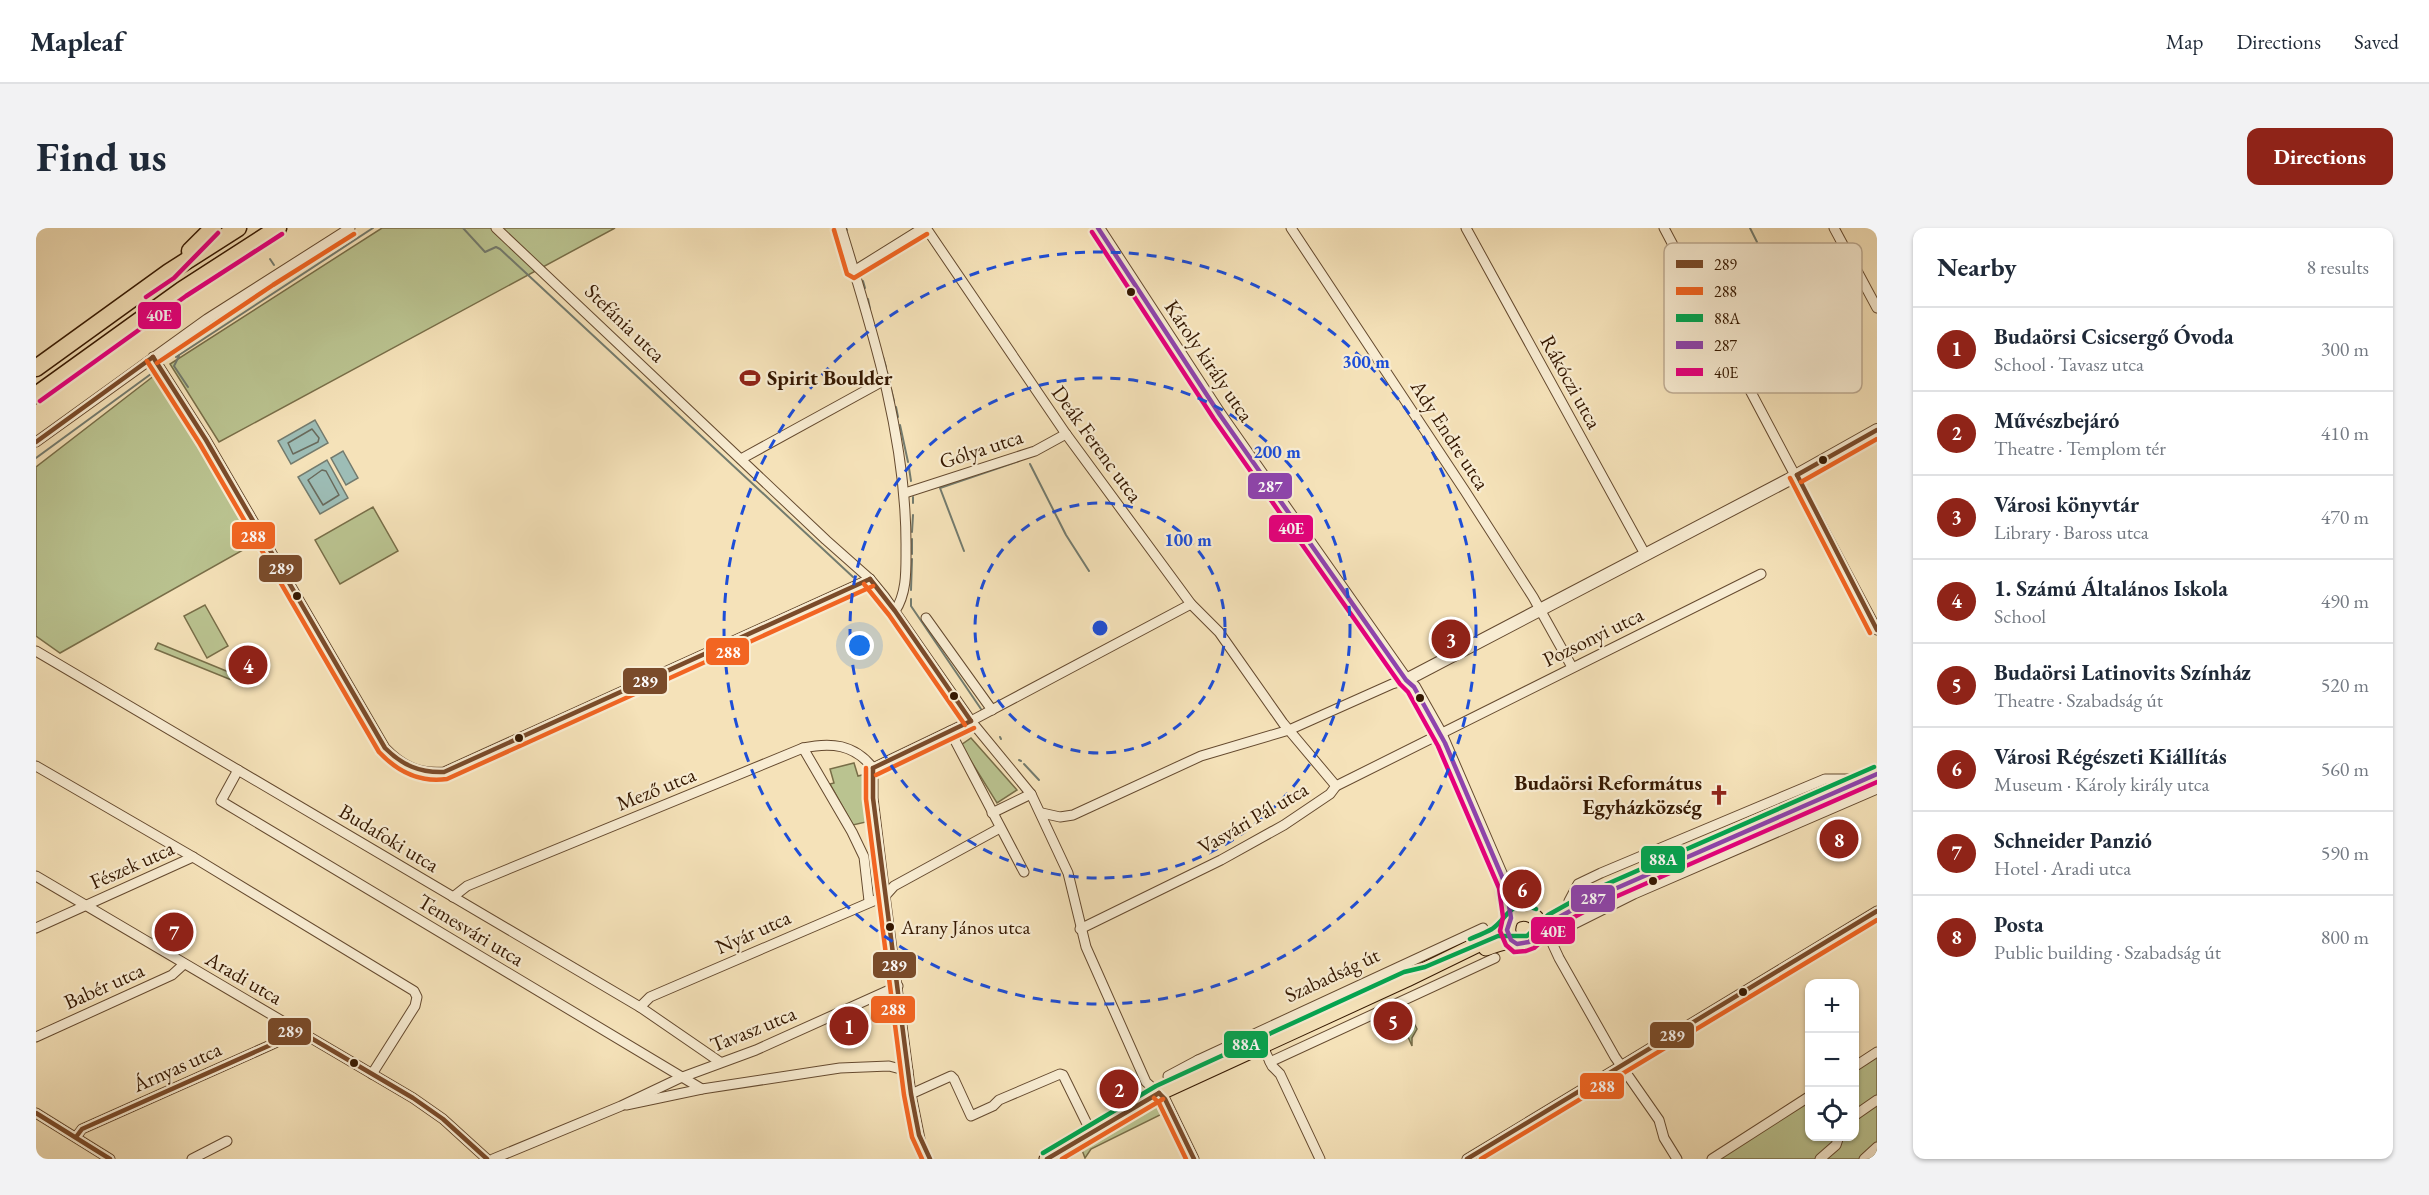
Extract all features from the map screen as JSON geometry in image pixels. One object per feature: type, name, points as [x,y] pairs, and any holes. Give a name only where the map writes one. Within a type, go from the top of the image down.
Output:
[{"type":"highway","points":[[169,272],[213,228]]},
{"type":"highway","points":[[36,368],[169,272],[238,228]]},
{"type":"highway","points":[[36,395],[182,290],[278,228]]},
{"type":"main road","name":"Szabadság út","points":[[1407,979],[1427,974],[1500,943],[1530,943],[1545,934],[1552,921],[1594,898],[1874,781]]},
{"type":"main road","name":"Szabadság út","points":[[1047,1159],[1159,1093],[1201,1065],[1262,1045],[1407,979],[1497,935],[1519,918],[1594,898]]},
{"type":"main road","points":[[1516,943],[1510,938],[1519,918],[1538,923],[1545,934]]},
{"type":"street","points":[[36,442],[153,357],[350,228]]},
{"type":"street","name":"Stefánia utca","points":[[496,228],[870,579],[895,611],[971,721],[1031,794],[1042,813],[1068,873],[1080,929],[1146,1082],[1165,1099],[1194,1159]]},
{"type":"street","points":[[841,228],[883,381],[898,446],[905,493],[904,589],[901,602],[895,611]]},
{"type":"street","points":[[854,271],[925,228]]},
{"type":"street","name":"Deák Ferenc utca","points":[[925,228],[1066,434],[1191,604],[1219,632],[1289,730],[1336,786]]},
{"type":"street","name":"Károly király utca","points":[[1098,228],[1220,415],[1406,681],[1414,687],[1440,733],[1519,918]]},
{"type":"street","name":"Ady Endre utca","points":[[1292,228],[1465,491],[1539,609],[1572,667]]},
{"type":"street","name":"Rákóczi utca","points":[[1466,228],[1645,554]]},
{"type":"street","points":[[1664,228],[1672,243]]},
{"type":"street","points":[[1834,228],[1842,243]]},
{"type":"street","points":[[1862,280],[1877,308]]},
{"type":"street","points":[[153,357],[206,440],[385,748],[394,758],[416,771],[444,772],[870,579]]},
{"type":"street","points":[[741,459],[883,381]]},
{"type":"street","points":[[1753,393],[1877,630]]},
{"type":"street","points":[[1042,813],[1060,817],[1072,815],[1201,756],[1289,730],[1392,684],[1406,681],[1797,475],[1877,430]]},
{"type":"street","name":"Gólya utca","points":[[905,493],[1035,452],[1066,434]]},
{"type":"street","name":"Pozsonyi utca","points":[[1440,733],[1761,574]]},
{"type":"street","points":[[924,1159],[911,1094],[885,896],[873,798],[873,768],[971,721],[1191,604]]},
{"type":"street","points":[[926,618],[992,710]]},
{"type":"street","name":"Budafoki utca","points":[[36,651],[640,1007],[716,1057],[720,1062]]},
{"type":"street","points":[[950,731],[1024,872]]},
{"type":"street","name":"Vasvári Pál utca","points":[[1080,929],[1221,860],[1284,825],[1330,794],[1336,786],[1440,733]]},
{"type":"street","name":"Mező utca","points":[[453,897],[467,886],[803,748],[834,744],[845,746],[867,760],[873,768]]},
{"type":"street","points":[[803,748],[851,830],[864,857],[869,901]]},
{"type":"street","points":[[36,765],[194,857],[414,991],[417,997],[415,1006],[372,1074]]},
{"type":"street","name":"Temesvári utca","points":[[238,770],[221,801],[680,1078],[702,1089]]},
{"type":"street","points":[[1570,905],[1569,901],[1578,884],[1600,873],[1825,779],[1874,781]]},
{"type":"street","points":[[1677,1159],[1664,1138],[1659,1120],[1615,1057],[1545,934],[1874,781]]},
{"type":"street","points":[[992,813],[1031,794]]},
{"type":"street","points":[[885,896],[894,886],[1000,828]]},
{"type":"street","name":"Fészek utca","points":[[36,928],[194,857]]},
{"type":"street","name":"Aradi utca","points":[[36,876],[413,1098],[443,1119],[487,1159]]},
{"type":"street","name":"Nyár utca","points":[[640,1007],[650,997],[885,896]]},
{"type":"street","points":[[1467,1159],[1877,911]]},
{"type":"street","name":"Szabadság út","points":[[1168,1076],[1201,1065],[1483,928]]},
{"type":"street","points":[[1270,1062],[1495,958]]},
{"type":"street","name":"Babér utca","points":[[36,1037],[172,975],[184,964]]},
{"type":"street","name":"Tavasz utca","points":[[493,1159],[621,1106],[680,1078],[756,1050],[898,986]]},
{"type":"street","name":"Árnyas utca","points":[[76,1137],[82,1129],[275,1043],[294,1028]]},
{"type":"street","points":[[1262,1045],[1270,1062],[1280,1074],[1320,1159]]},
{"type":"street","points":[[1859,1064],[1877,1052]]},
{"type":"street","name":"Tavasz utca","points":[[621,1106],[702,1089],[840,1068],[890,1066],[908,1071]]},
{"type":"street","points":[[911,1094],[949,1076],[954,1079],[971,1116],[993,1106],[999,1100],[1060,1074],[1063,1075],[1091,1132]]},
{"type":"street","points":[[1712,1159],[1805,1099]]},
{"type":"street","points":[[1859,1113],[1877,1100]]},
{"type":"street","points":[[36,1113],[110,1159]]},
{"type":"street","points":[[192,1159],[227,1141]]},
{"type":"street","points":[[1820,1159],[1838,1141]]},
{"type":"street","points":[[923,1147],[930,1159]]},
{"type":"street","points":[[1864,1159],[1877,1147]]},
{"type":"green space","points":[[382,228],[615,228],[219,442],[170,364]]},
{"type":"green space","points":[[155,375],[202,446],[257,542],[60,653],[36,636],[36,467]]},
{"type":"green space","points":[[373,507],[398,551],[340,584],[315,540]]},
{"type":"green space","points":[[205,605],[228,646],[207,658],[184,616]]},
{"type":"green space","points":[[158,643],[236,675],[234,681],[155,649]]},
{"type":"green space","points":[[971,738],[1017,790],[997,803],[961,745]]},
{"type":"green space","points":[[854,763],[858,776],[866,774],[866,822],[853,825],[830,784],[834,783],[830,769]]},
{"type":"green space","points":[[1407,1009],[1417,1029],[1412,1038],[1412,1046],[1398,1014]]},
{"type":"green space","points":[[1877,1052],[1877,1159],[1712,1159],[1805,1099],[1805,1141],[1859,1141],[1859,1064]]},
{"type":"green space","points":[[1157,1105],[1162,1114],[1091,1149],[1085,1158],[1082,1150],[1069,1159],[1056,1159]]},
{"type":"water","points":[[315,420],[328,443],[291,464],[278,441]]},
{"type":"water","points":[[343,451],[358,478],[346,485],[331,458]]},
{"type":"water","points":[[327,460],[348,498],[320,514],[298,477]]},
{"type":"waterway","points":[[176,357],[373,228]]},
{"type":"waterway","points":[[463,228],[485,252],[496,247],[500,249],[853,577]]},
{"type":"waterway","points":[[1750,228],[1757,242]]},
{"type":"waterway","points":[[270,259],[274,265]]},
{"type":"waterway","points":[[863,281],[865,288]]},
{"type":"waterway","points":[[868,299],[870,309]]},
{"type":"waterway","points":[[179,356],[174,366],[188,387]]},
{"type":"waterway","points":[[883,357],[886,367]]},
{"type":"waterway","points":[[36,458],[155,371]]},
{"type":"waterway","points":[[887,372],[890,384]]},
{"type":"waterway","points":[[891,389],[894,401]]},
{"type":"waterway","points":[[896,407],[898,417]]},
{"type":"waterway","points":[[900,425],[908,462]]},
{"type":"waterway","points":[[964,551],[940,488],[1019,461]]},
{"type":"waterway","points":[[1030,464],[1066,535],[1089,571]]},
{"type":"waterway","points":[[909,468],[911,481]]},
{"type":"waterway","points":[[913,497],[913,503]]},
{"type":"waterway","points":[[912,532],[913,515]]},
{"type":"waterway","points":[[912,539],[912,554]]},
{"type":"waterway","points":[[911,590],[912,559]]},
{"type":"waterway","points":[[911,599],[911,606],[981,709]]},
{"type":"waterway","points":[[1024,764],[1039,780]]},
{"type":"waterway","points":[[867,771],[876,891]]},
{"type":"waterway","points":[[879,910],[888,983]]},
{"type":"transit line","name":"287","points":[[1098,228],[1220,415],[1406,680],[1414,687],[1445,743],[1506,886],[1511,918],[1507,930],[1511,940],[1517,944],[1529,942],[1552,921],[1594,898],[1877,774]]},
{"type":"transit line","name":"288","points":[[834,230],[847,274],[854,278],[927,234]]},
{"type":"transit line","name":"40E","points":[[1092,232],[1214,419],[1400,684],[1408,692],[1438,746],[1499,888],[1503,917],[1500,931],[1506,945],[1514,952],[1534,948],[1561,924],[1597,905],[1877,782]]},
{"type":"transit line","name":"40E","points":[[146,297],[174,278],[218,233]]},
{"type":"transit line","name":"40E","points":[[40,401],[186,296],[282,234]]},
{"type":"transit line","name":"288","points":[[157,363],[354,234]]},
{"type":"transit line","name":"289","points":[[153,357],[206,440],[385,748],[412,767],[444,772],[870,579]]},
{"type":"transit line","name":"289","points":[[36,442],[153,357]]},
{"type":"transit line","name":"288","points":[[147,361],[200,444],[379,752],[393,765],[418,777],[447,779],[873,586]]},
{"type":"transit line","name":"289","points":[[1797,475],[1877,430]]},
{"type":"transit line","name":"288","points":[[1801,482],[1877,439]]},
{"type":"transit line","name":"289","points":[[1797,475],[1877,630]]},
{"type":"transit line","name":"288","points":[[1790,478],[1870,633]]},
{"type":"transit line","name":"289","points":[[870,579],[895,611],[971,721]]},
{"type":"transit line","name":"288","points":[[864,584],[889,615],[965,725]]},
{"type":"transit line","name":"289","points":[[873,768],[971,721]]},
{"type":"transit line","name":"288","points":[[876,775],[974,728]]},
{"type":"transit line","name":"88A","points":[[1043,1153],[1156,1086],[1404,972],[1425,967],[1498,936],[1527,936],[1548,915],[1591,891],[1874,767]]},
{"type":"transit line","name":"288","points":[[866,768],[866,799],[904,1095],[912,1137],[922,1159]]},
{"type":"transit line","name":"289","points":[[873,768],[873,798],[911,1094],[919,1135],[930,1159]]},
{"type":"transit line","name":"88A","points":[[1470,939],[1492,929],[1515,907],[1527,906],[1536,909]]},
{"type":"transit line","name":"289","points":[[1467,1159],[1877,911]]},
{"type":"transit line","name":"288","points":[[1481,1159],[1877,920]]},
{"type":"transit line","name":"289","points":[[76,1137],[82,1129],[275,1043],[294,1028],[413,1098],[443,1119],[487,1159]]},
{"type":"transit line","name":"289","points":[[1159,1093],[1165,1099],[1194,1159]]},
{"type":"transit line","name":"289","points":[[1047,1159],[1159,1093]]},
{"type":"transit line","name":"288","points":[[1154,1098],[1159,1103],[1186,1159]]},
{"type":"transit line","name":"288","points":[[1062,1159],[1163,1099]]},
{"type":"transit line","name":"289","points":[[36,1113],[110,1159]]},
{"type":"place","name":"Spirit Boulder","points":[[750,378]]},
{"type":"place","name":"Városi könyvtár","points":[[1451,639]]},
{"type":"place","name":"1. Számú Általános Iskola","points":[[248,665]]},
{"type":"place","name":"Budaörsi Református Egyházközség","points":[[1719,795]]},
{"type":"place","name":"Posta","points":[[1839,839]]},
{"type":"place","name":"Városi Régészeti Kiállítás","points":[[1522,889]]},
{"type":"place","name":"Arany János utca","points":[[890,927]]},
{"type":"place","name":"Schneider Panzió","points":[[174,932]]},
{"type":"place","name":"Budaörsi Latinovits Színház","points":[[1393,1021]]},
{"type":"place","name":"Budaörsi Csicsergő Óvoda","points":[[849,1026]]},
{"type":"place","name":"Művészbejáró","points":[[1119,1089]]}]
